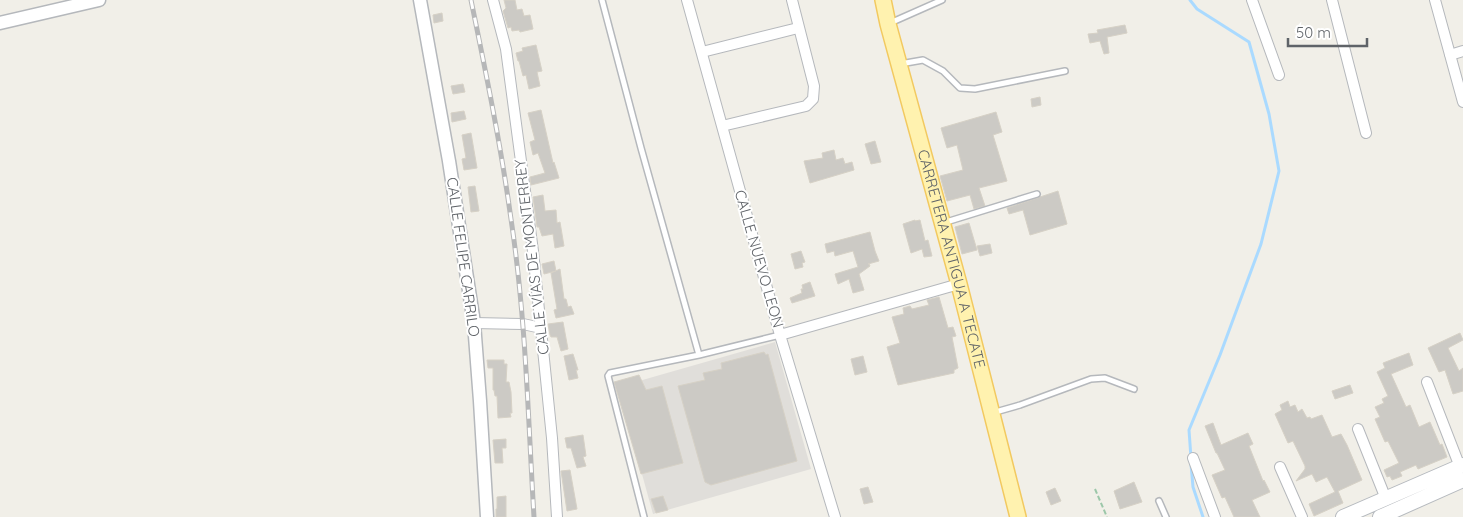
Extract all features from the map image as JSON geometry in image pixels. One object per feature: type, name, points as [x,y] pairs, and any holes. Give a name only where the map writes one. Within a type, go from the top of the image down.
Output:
[{"type":"main road","name":"CARRETERA ANTIGUA A TECATE","points":[[883,0],[959,284],[1018,517]]},
{"type":"main road","points":[[1343,517],[1388,511],[1462,471]]},
{"type":"street","points":[[0,23],[99,0]]},
{"type":"street","name":"CALLE FELIPE CARRILO","points":[[420,0],[447,152],[474,323],[487,517]]},
{"type":"street","name":"CALLE VÍAS DE MONTERREY","points":[[493,0],[506,49],[534,251],[552,438],[557,517]]},
{"type":"street","name":"CALLE NUEVO LEON","points":[[688,0],[780,335],[835,517]]},
{"type":"street","points":[[722,126],[806,106],[813,99],[814,86],[792,0]]},
{"type":"street","points":[[1252,0],[1279,75]]},
{"type":"street","points":[[1332,0],[1366,133]]},
{"type":"street","points":[[1436,0],[1463,102]]},
{"type":"street","points":[[702,52],[798,28]]},
{"type":"street","points":[[1450,55],[1463,51]]},
{"type":"street","points":[[780,335],[959,284]]},
{"type":"street","points":[[474,323],[523,324],[541,328]]},
{"type":"street","points":[[1426,382],[1462,471]]},
{"type":"street","points":[[1358,429],[1388,511]]},
{"type":"street","points":[[1193,458],[1215,517]]},
{"type":"street","points":[[1280,467],[1302,517]]},
{"type":"lane","points":[[602,0],[699,355]]},
{"type":"lane","points":[[888,24],[942,0]]},
{"type":"lane","points":[[899,64],[923,60],[942,71],[960,88],[976,89],[1065,72]]},
{"type":"lane","points":[[943,223],[1037,194]]},
{"type":"lane","points":[[644,517],[608,376],[613,372],[699,355],[780,335]]},
{"type":"lane","points":[[992,413],[1020,405],[1091,379],[1105,378],[1134,389]]},
{"type":"lane","points":[[1159,501],[1166,517]]},
{"type":"path","points":[[1095,489],[1107,517]]},
{"type":"shaded area","points":[[775,342],[811,469],[653,514],[618,387]]},
{"type":"building","points":[[504,0],[515,0],[517,10],[522,9],[524,16],[530,15],[533,29],[520,32],[519,30],[512,31],[511,27],[508,28],[503,11],[506,8]]},
{"type":"building","points":[[442,13],[443,21],[434,23],[433,15]]},
{"type":"building","points":[[1125,25],[1127,33],[1107,37],[1109,53],[1104,54],[1100,41],[1090,43],[1088,34],[1098,33],[1097,30]]},
{"type":"building","points":[[536,45],[542,71],[537,72],[540,86],[529,89],[526,75],[523,76],[516,53],[523,51],[522,48]]},
{"type":"building","points":[[463,84],[465,92],[453,94],[451,86]]},
{"type":"building","points":[[1040,97],[1041,105],[1032,107],[1031,99]]},
{"type":"building","points":[[541,110],[553,163],[559,178],[531,185],[530,177],[545,173],[538,153],[533,155],[530,142],[535,140],[528,113]]},
{"type":"building","points":[[464,111],[466,119],[452,122],[451,113]]},
{"type":"building","points":[[996,112],[1002,132],[993,135],[1007,181],[979,188],[985,206],[974,209],[970,195],[947,201],[940,176],[963,170],[957,145],[947,148],[941,128]]},
{"type":"building","points":[[471,133],[477,168],[464,170],[462,159],[466,158],[462,135]]},
{"type":"building","points":[[875,141],[881,162],[871,164],[865,144]]},
{"type":"building","points":[[834,150],[836,160],[843,158],[845,164],[852,162],[854,170],[810,183],[804,161],[823,158],[822,153]]},
{"type":"building","points":[[475,186],[479,211],[471,212],[468,187]]},
{"type":"building","points":[[1058,191],[1067,224],[1030,235],[1023,210],[1009,214],[1007,208]]},
{"type":"building","points":[[543,195],[545,211],[556,210],[557,223],[560,222],[564,246],[555,248],[553,234],[542,236],[539,227],[537,227],[533,197]]},
{"type":"building","points":[[920,220],[925,241],[928,240],[932,256],[924,257],[922,249],[911,253],[903,224]]},
{"type":"building","points":[[969,223],[977,250],[962,254],[955,227]]},
{"type":"building","points":[[870,232],[879,261],[868,264],[870,266],[859,274],[864,290],[853,293],[849,279],[838,284],[835,274],[858,267],[853,251],[835,256],[834,251],[827,253],[825,244]]},
{"type":"building","points":[[990,244],[992,253],[980,256],[977,246]]},
{"type":"building","points":[[801,251],[805,262],[802,263],[803,267],[795,269],[791,254]]},
{"type":"building","points":[[554,261],[556,271],[544,274],[542,264]]},
{"type":"building","points":[[560,269],[564,299],[566,299],[568,307],[571,306],[574,314],[556,318],[554,310],[557,309],[551,273]]},
{"type":"building","points":[[810,282],[815,296],[792,303],[790,298],[802,293],[802,285]]},
{"type":"building","points":[[939,297],[948,328],[953,327],[956,336],[952,337],[958,368],[954,370],[954,373],[898,385],[887,347],[900,343],[892,317],[904,314],[903,308],[910,306],[912,309],[929,305],[927,300]]},
{"type":"building","points":[[563,322],[568,349],[561,351],[557,337],[551,337],[550,335],[548,324]]},
{"type":"building","points":[[1460,333],[1463,340],[1448,348],[1459,371],[1463,368],[1463,391],[1453,394],[1445,370],[1439,372],[1428,348]]},
{"type":"building","points":[[764,352],[766,355],[768,354],[797,461],[711,485],[705,482],[678,386],[705,380],[703,373],[722,369],[721,363]]},
{"type":"building","points":[[1409,353],[1413,365],[1391,374],[1406,407],[1410,405],[1419,427],[1430,422],[1447,457],[1418,469],[1416,465],[1400,472],[1402,476],[1392,480],[1390,476],[1387,477],[1384,470],[1399,463],[1388,441],[1385,442],[1375,419],[1380,417],[1375,407],[1384,403],[1382,399],[1388,396],[1377,372],[1385,368],[1383,363]]},
{"type":"building","points":[[573,354],[578,370],[576,370],[578,378],[569,380],[564,356]]},
{"type":"building","points":[[863,356],[867,372],[855,375],[851,359]]},
{"type":"building","points":[[487,360],[504,360],[504,364],[507,364],[506,382],[509,382],[511,392],[511,417],[498,418],[497,396],[495,396],[493,390],[493,368],[488,368]]},
{"type":"building","points":[[639,375],[646,390],[662,386],[683,463],[641,474],[614,382]]},
{"type":"building","points":[[1350,385],[1353,393],[1335,399],[1332,391]]},
{"type":"building","points":[[1288,401],[1290,407],[1295,405],[1298,412],[1302,409],[1307,418],[1310,417],[1311,419],[1322,415],[1332,437],[1341,434],[1362,480],[1338,491],[1343,503],[1314,516],[1309,504],[1335,492],[1327,477],[1316,482],[1312,474],[1296,481],[1305,469],[1305,466],[1293,441],[1288,443],[1275,414],[1282,410],[1280,405]]},
{"type":"building","points":[[1213,423],[1221,445],[1248,433],[1253,444],[1249,446],[1263,481],[1270,492],[1252,500],[1260,517],[1234,517],[1225,497],[1222,498],[1212,475],[1225,470],[1205,426]]},
{"type":"building","points":[[583,435],[586,456],[583,457],[586,466],[577,468],[571,448],[567,448],[565,438]]},
{"type":"building","points":[[506,439],[506,448],[502,448],[503,463],[495,463],[493,440]]},
{"type":"building","points":[[570,470],[577,509],[567,511],[561,471]]},
{"type":"building","points":[[1134,482],[1142,502],[1120,509],[1114,491]]},
{"type":"building","points":[[868,487],[873,502],[864,504],[860,489]]},
{"type":"building","points":[[1055,488],[1061,501],[1051,505],[1046,492]]},
{"type":"building","points":[[506,496],[506,517],[496,517],[497,497]]},
{"type":"building","points":[[663,496],[668,510],[656,513],[651,499]]},
{"type":"waterway","points":[[1190,0],[1197,9],[1249,42],[1269,114],[1279,171],[1261,244],[1220,355],[1189,430],[1191,458]]},
{"type":"waterway","points":[[1191,464],[1193,487],[1203,517]]},
{"type":"railway","points":[[471,0],[498,137],[516,256],[526,368],[534,517]]}]
